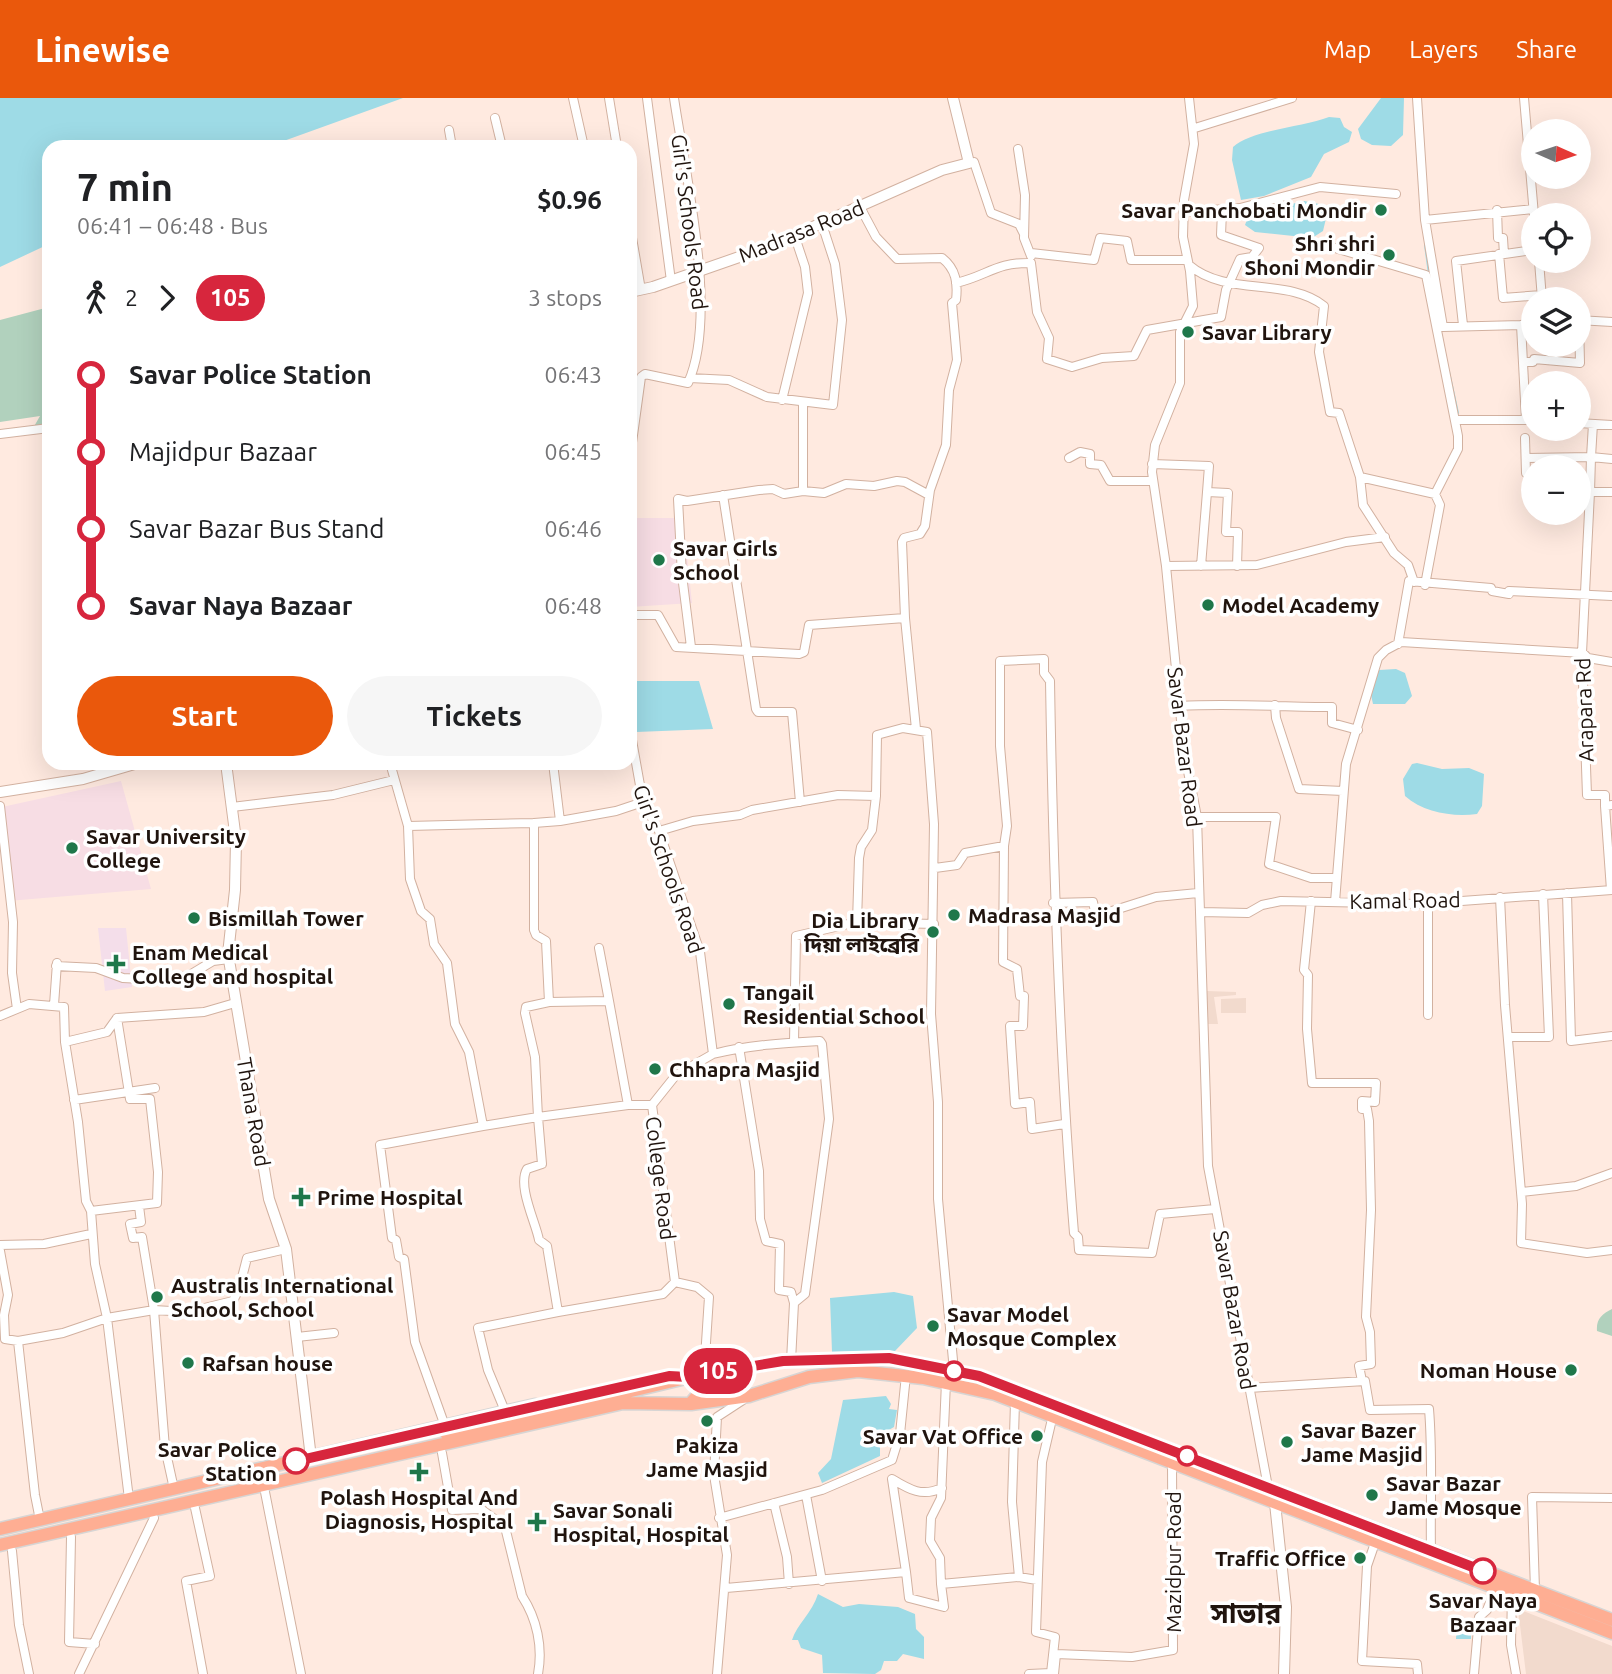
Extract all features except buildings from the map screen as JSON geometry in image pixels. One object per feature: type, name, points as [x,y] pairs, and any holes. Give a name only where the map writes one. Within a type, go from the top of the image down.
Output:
[{"type":"highway","points":[[0,1537],[695,1375],[790,1361],[889,1358],[950,1377],[1052,1419],[1172,1462],[1612,1633]]},
{"type":"highway","points":[[744,1397],[724,1393],[724,1384],[745,1367]]},
{"type":"highway","points":[[4,1550],[623,1403],[691,1404],[744,1397],[822,1374],[858,1371],[950,1377],[979,1376],[1612,1620]]},
{"type":"highway","points":[[0,1529],[669,1376],[695,1375],[702,1381],[703,1389],[691,1404]]},
{"type":"highway","points":[[4,1550],[660,1403]]},
{"type":"street","points":[[573,98],[582,140]]},
{"type":"street","points":[[609,98],[616,140]]},
{"type":"street","points":[[647,98],[671,281]]},
{"type":"street","name":"Girl's Schools Road","points":[[674,98],[699,272],[703,320],[690,378]]},
{"type":"street","points":[[953,98],[971,163],[991,213],[1019,224],[1024,234],[1031,258],[1037,312],[1049,338],[1046,359],[1062,366],[1134,356],[1147,330],[1221,317],[1229,283],[1240,259],[1252,257],[1259,248],[1221,235],[1222,211]]},
{"type":"street","name":"Savar Bazar Road","points":[[1189,98],[1195,128],[1183,212],[1193,306],[1180,332],[1178,392],[1159,432],[1152,464],[1166,566],[1184,751],[1197,817],[1208,1166],[1268,1487]]},
{"type":"street","points":[[1195,128],[1292,98]]},
{"type":"street","points":[[1417,98],[1425,220],[1443,327],[1521,325]]},
{"type":"street","points":[[1524,98],[1533,203]]},
{"type":"street","points":[[495,118],[500,140]]},
{"type":"street","points":[[449,130],[451,140]]},
{"type":"street","points":[[1018,149],[1024,195],[1024,234]]},
{"type":"street","name":"Madrasa Road","points":[[637,290],[699,272],[794,237],[942,170],[971,163]]},
{"type":"street","points":[[1183,212],[1222,211],[1320,187],[1396,194]]},
{"type":"street","points":[[860,207],[876,237],[897,259],[942,258],[952,266],[956,283],[956,300],[952,303],[957,360],[949,390],[947,438],[929,495],[925,526],[920,534],[904,538],[902,542],[905,618],[915,729]]},
{"type":"street","points":[[1425,220],[1497,210],[1521,211]]},
{"type":"street","points":[[1497,210],[1498,238],[1503,237],[1503,298],[1521,298]]},
{"type":"street","points":[[637,382],[645,374],[681,384],[688,383],[690,378],[729,380],[782,400],[833,405],[842,320],[835,264],[822,224]]},
{"type":"street","points":[[782,400],[807,293],[805,267],[794,237]]},
{"type":"street","points":[[956,283],[972,279],[1003,264],[1031,258],[1094,260],[1100,238],[1127,241],[1131,260],[1188,263],[1203,275],[1229,283],[1285,290],[1324,306],[1319,352],[1330,412],[1339,413],[1360,477],[1363,505],[1394,553],[1408,565],[1414,582]]},
{"type":"street","points":[[1325,245],[1426,275],[1456,420],[1458,449],[1435,494]]},
{"type":"street","points":[[1463,325],[1457,261],[1521,252]]},
{"type":"street","points":[[1591,321],[1612,323]]},
{"type":"street","points":[[1524,357],[1525,371]]},
{"type":"street","points":[[1524,362],[1533,362],[1534,359],[1580,363],[1580,357]]},
{"type":"street","points":[[637,406],[641,377]]},
{"type":"street","points":[[803,401],[803,491]]},
{"type":"street","points":[[1456,420],[1521,420]]},
{"type":"street","points":[[1593,424],[1612,425]]},
{"type":"street","name":"Arapara Rd","points":[[1591,457],[1593,424]]},
{"type":"street","points":[[0,435],[42,429]]},
{"type":"street","points":[[1069,458],[1080,452],[1090,454],[1090,464],[1101,465],[1110,481],[1153,481]]},
{"type":"street","points":[[1591,457],[1612,458]]},
{"type":"street","points":[[1152,464],[1209,466],[1201,566]]},
{"type":"street","points":[[1360,477],[1435,494]]},
{"type":"street","points":[[691,647],[682,575],[678,499],[773,489],[784,494],[803,491],[824,493],[837,491],[846,484],[874,486],[897,481],[905,482],[929,495]]},
{"type":"street","points":[[1207,492],[1228,493],[1227,532],[1238,532],[1237,566]]},
{"type":"street","points":[[1591,492],[1612,492]]},
{"type":"street","points":[[1425,585],[1440,505],[1435,494]]},
{"type":"street","points":[[723,495],[744,650],[757,711],[792,712],[800,802]]},
{"type":"street","name":"Arapara Rd","points":[[1589,525],[1582,653],[1587,795],[1605,795],[1609,805]]},
{"type":"street","points":[[1166,566],[1257,565],[1346,542],[1385,537]]},
{"type":"street","points":[[1398,644],[1409,581],[1425,585],[1491,588],[1492,592],[1509,594],[1509,591],[1612,596]]},
{"type":"street","points":[[637,615],[658,615],[672,644],[802,654],[809,625],[905,618]]},
{"type":"street","points":[[1335,902],[1346,764],[1378,658],[1398,644],[1582,653],[1588,658],[1612,662]]},
{"type":"street","points":[[1064,1124],[1032,1129],[1030,1101],[1016,1104],[1010,1026],[1023,1026],[1024,996],[1020,996],[1017,969],[1003,962],[1004,846],[1007,826],[1000,746],[1000,661],[1044,659],[1044,673],[1050,681],[1054,903],[1064,1124],[1074,1233],[1078,1237],[1079,1250],[1153,1253],[1160,1214],[1215,1209]]},
{"type":"street","points":[[1275,705],[1276,719],[1299,789],[1343,790]]},
{"type":"street","points":[[1180,706],[1332,707],[1332,723],[1358,730]]},
{"type":"street","points":[[857,922],[859,858],[861,848],[872,830],[876,796],[877,735],[903,728],[927,732],[930,745],[935,868],[931,1014],[938,1102],[938,1199],[950,1377],[942,1488],[941,1497],[931,1518],[930,1541],[940,1558],[944,1607],[909,1598],[892,1479],[914,1492],[930,1493],[942,1488]]},
{"type":"street","points":[[0,792],[83,779],[114,770]]},
{"type":"street","name":"Thana Road","points":[[227,770],[232,807],[236,890],[228,939],[229,959],[269,1199],[286,1249],[311,1458]]},
{"type":"street","points":[[392,770],[408,826],[410,879],[421,911],[430,919],[434,944],[447,964],[456,1024],[469,1052],[483,1126]]},
{"type":"street","points":[[554,770],[560,821]]},
{"type":"street","name":"Girl's Schools Road","points":[[636,770],[643,802],[659,831],[700,952],[713,1054]]},
{"type":"street","points":[[232,807],[333,795],[394,780]]},
{"type":"street","points":[[659,831],[693,821],[740,815],[752,810],[800,802],[838,796],[876,796]]},
{"type":"street","points":[[408,826],[560,821],[616,811],[643,802]]},
{"type":"street","points":[[1609,805],[1611,890]]},
{"type":"street","points":[[0,806],[13,922],[12,973],[17,1009]]},
{"type":"street","points":[[1197,817],[1276,817],[1269,864],[1311,878],[1335,878]]},
{"type":"street","points":[[534,823],[534,930],[536,935],[546,941],[549,1002]]},
{"type":"street","points":[[935,868],[957,866],[965,853],[1004,846]]},
{"type":"street","name":"Kamal Road","points":[[1201,912],[1248,914],[1262,905],[1281,901],[1428,903],[1611,890]]},
{"type":"street","points":[[1054,903],[1093,902],[1096,916],[1156,897],[1198,893]]},
{"type":"street","points":[[1567,893],[1572,1041],[1612,1036]]},
{"type":"street","points":[[1508,1037],[1549,1037],[1543,894]]},
{"type":"street","points":[[1500,897],[1521,1192],[1521,1243],[1587,1253],[1612,1250]]},
{"type":"street","points":[[1311,901],[1304,970],[1308,975],[1307,1029],[1312,1083],[1377,1083],[1375,1102],[1362,1101],[1362,1109],[1367,1109],[1369,1121],[1371,1210],[1366,1317],[1370,1332],[1371,1364],[1359,1366],[1370,1409],[1429,1409],[1433,1450],[1430,1467],[1431,1551]]},
{"type":"street","points":[[1428,903],[1428,1015]]},
{"type":"street","points":[[794,1042],[796,936],[857,922],[934,924]]},
{"type":"street","name":"College Road","points":[[599,948],[628,1105],[652,1105],[675,1282]]},
{"type":"street","points":[[54,1005],[56,965],[96,968],[123,978],[142,979],[188,976],[213,961],[229,959]]},
{"type":"street","points":[[558,1312],[547,1246],[539,1240],[537,1228],[530,1217],[524,1177],[527,1169],[542,1164],[535,1057],[525,1013],[526,1007],[549,1002],[608,1001]]},
{"type":"street","points":[[117,1018],[204,1013],[235,1003]]},
{"type":"street","points":[[0,1016],[29,1004],[64,1007],[65,1042],[78,1122],[86,1201],[90,1211],[91,1234],[107,1318],[129,1499]]},
{"type":"street","points":[[65,1042],[107,1032],[117,1018]]},
{"type":"street","points":[[90,1211],[157,1203],[158,1172],[150,1099],[130,1099],[117,1018]]},
{"type":"street","points":[[652,1105],[677,1075],[713,1054],[740,1048],[820,1041],[829,1119],[805,1294],[794,1303]]},
{"type":"street","points":[[740,1048],[759,1171],[760,1220],[766,1241],[780,1244],[779,1290],[791,1292],[794,1303],[790,1361]]},
{"type":"street","points":[[74,1100],[155,1088]]},
{"type":"street","points":[[445,1426],[415,1342],[404,1259],[399,1257],[396,1241],[392,1238],[380,1145],[538,1117],[628,1105]]},
{"type":"street","points":[[1521,1192],[1576,1186],[1612,1173]]},
{"type":"street","points":[[139,1206],[141,1222],[130,1224],[133,1238],[142,1237],[154,1310],[165,1448],[174,1489]]},
{"type":"street","points":[[0,1245],[44,1244],[91,1234]]},
{"type":"street","points":[[0,1251],[8,1295],[3,1339],[18,1340],[63,1333],[107,1318],[154,1310],[188,1312],[233,1301],[247,1258],[286,1249]]},
{"type":"street","points":[[505,1412],[488,1370],[478,1328],[663,1294],[675,1282],[697,1287],[709,1297],[695,1375]]},
{"type":"street","points":[[297,1337],[334,1333]]},
{"type":"street","points":[[18,1340],[40,1520]]},
{"type":"street","points":[[719,1518],[806,1495],[892,1460],[900,1434],[906,1375]]},
{"type":"street","points":[[1249,1388],[1362,1381]]},
{"type":"street","points":[[717,1674],[727,1555],[714,1475],[718,1417],[744,1397]]},
{"type":"street","points":[[1015,1402],[1012,1502],[1019,1577]]},
{"type":"street","points":[[1029,1674],[1051,1673],[1055,1637],[1036,1632],[1042,1462],[1052,1419]]},
{"type":"street","points":[[442,1453],[452,1510],[481,1509],[505,1527],[522,1596],[528,1605],[542,1652],[538,1674]]},
{"type":"street","name":"Mazidpur Road","points":[[1054,1674],[1056,1654],[1132,1657],[1173,1650],[1172,1462]]},
{"type":"street","points":[[265,1492],[301,1674]]},
{"type":"street","points":[[806,1495],[821,1581]]},
{"type":"street","points":[[1535,1590],[1532,1497],[1612,1498]]},
{"type":"street","points":[[774,1503],[787,1557],[789,1584]]},
{"type":"street","points":[[1275,1503],[1286,1607],[1284,1674]]},
{"type":"street","points":[[195,1508],[210,1576],[186,1581],[203,1674]]},
{"type":"street","points":[[79,1674],[154,1518]]},
{"type":"street","points":[[71,1537],[69,1642],[95,1644]]},
{"type":"street","points":[[1376,1540],[1367,1566],[1362,1661],[1417,1664],[1418,1674]]},
{"type":"street","points":[[4,1550],[29,1674]]},
{"type":"street","points":[[726,1588],[906,1572]]},
{"type":"street","points":[[942,1584],[1019,1577],[1037,1580]]},
{"type":"street","points":[[1474,1674],[1479,1617],[1487,1610],[1496,1587]]},
{"type":"street","points":[[1512,1592],[1511,1645],[1516,1674]]},
{"type":"shaded area","name":"Savar Girls School","points":[[637,518],[683,518],[692,603],[637,607]]},
{"type":"shaded area","name":"Savar University College","points":[[121,781],[151,889],[8,901],[2,807]]},
{"type":"shaded area","name":"Enam Medical College and hospital","points":[[98,928],[126,928],[132,987],[105,991]]},
{"type":"shaded area","points":[[1207,991],[1236,992],[1236,995],[1214,997],[1218,1024],[1207,1024]]},
{"type":"shaded area","points":[[1246,998],[1246,1013],[1221,1013],[1221,999]]},
{"type":"shaded area","points":[[1518,1609],[1612,1646],[1612,1674],[1526,1674]]},
{"type":"green space","points":[[42,309],[42,426],[32,430],[40,416],[0,422],[0,320]]},
{"type":"green space","points":[[1612,1309],[1612,1336],[1597,1331],[1597,1327],[1600,1317]]},
{"type":"water","points":[[0,98],[403,98],[286,140],[42,140],[42,247],[0,267]]},
{"type":"water","points":[[1381,98],[1404,98],[1403,135],[1391,146],[1372,145],[1361,139],[1358,129]]},
{"type":"water","points":[[1329,117],[1340,118],[1344,127],[1352,132],[1349,142],[1324,154],[1311,177],[1264,196],[1241,200],[1232,160],[1233,147],[1252,137]]},
{"type":"water","points":[[1304,201],[1329,206],[1323,231],[1312,238],[1255,232],[1245,225],[1249,214]]},
{"type":"water","points":[[1396,669],[1405,673],[1412,696],[1405,704],[1373,704],[1371,695],[1379,670]]},
{"type":"water","points":[[637,681],[699,681],[713,729],[637,732]]},
{"type":"water","points":[[1412,764],[1442,769],[1469,768],[1484,774],[1482,806],[1477,814],[1458,815],[1430,810],[1405,796],[1403,779]]},
{"type":"water","points":[[894,1292],[913,1296],[917,1328],[895,1351],[832,1352],[830,1298]]},
{"type":"water","points":[[886,1396],[891,1404],[889,1409],[897,1410],[894,1427],[880,1435],[880,1456],[822,1483],[818,1473],[831,1459],[843,1400]]},
{"type":"water","points":[[818,1594],[843,1607],[859,1604],[898,1607],[915,1614],[916,1629],[924,1637],[924,1659],[903,1654],[897,1661],[884,1661],[881,1670],[875,1674],[823,1673],[822,1655],[801,1648],[798,1640],[792,1640]]},
{"type":"water","points":[[1471,1619],[1471,1639],[1456,1639],[1457,1620]]},
{"type":"waterway","points":[[1425,245],[1429,274]]},
{"type":"waterway","points":[[1449,372],[1458,413]]},
{"type":"bus line","name":"105","points":[[296,1461],[518,1408],[669,1376],[688,1377],[783,1361],[889,1358],[979,1376],[1483,1571]]},
{"type":"place","name":"Savar Panchobati Mondir","points":[[1381,210]]},
{"type":"place","name":"Shri shri Shoni Mondir","points":[[1389,255]]},
{"type":"place","name":"Savar Library","points":[[1188,332]]},
{"type":"place","name":"Savar Girls School","points":[[659,560]]},
{"type":"place","name":"Model Academy","points":[[1208,605]]},
{"type":"place","name":"Savar University College","points":[[72,848]]},
{"type":"place","name":"Madrasa Masjid","points":[[954,915]]},
{"type":"place","name":"Bismillah Tower","points":[[194,918]]},
{"type":"place","name":"Dia Library দিয়া লাইব্রেরি","points":[[933,932]]},
{"type":"place","name":"Enam Medical College and hospital","points":[[116,964]]},
{"type":"place","name":"Tangail Residential School","points":[[729,1004]]},
{"type":"place","name":"Chhapra Masjid","points":[[655,1069]]},
{"type":"place","name":"Prime Hospital","points":[[301,1197]]},
{"type":"place","name":"Australis International School, School","points":[[157,1297]]},
{"type":"place","name":"Savar Model Mosque Complex","points":[[933,1326]]},
{"type":"place","name":"Rafsan house","points":[[188,1363]]},
{"type":"place","name":"Noman House","points":[[1571,1370]]},
{"type":"place","name":"Pakiza Jame Masjid","points":[[707,1421]]},
{"type":"place","name":"Savar Vat Office","points":[[1037,1436]]},
{"type":"place","name":"Savar Bazer Jame Masjid","points":[[1287,1442]]},
{"type":"place","name":"Savar Police Station","points":[[296,1461]]},
{"type":"place","name":"Polash Hospital And Diagnosis, Hospital","points":[[419,1472]]},
{"type":"place","name":"Savar Bazar Jame Mosque","points":[[1372,1495]]},
{"type":"place","name":"Savar Sonali Hospital, Hospital","points":[[537,1522]]},
{"type":"place","name":"Traffic Office","points":[[1360,1558]]},
{"type":"place","name":"Savar Naya Bazaar","points":[[1483,1571]]},
{"type":"district","name":"সাভার","points":[[1246,1612]]}]
